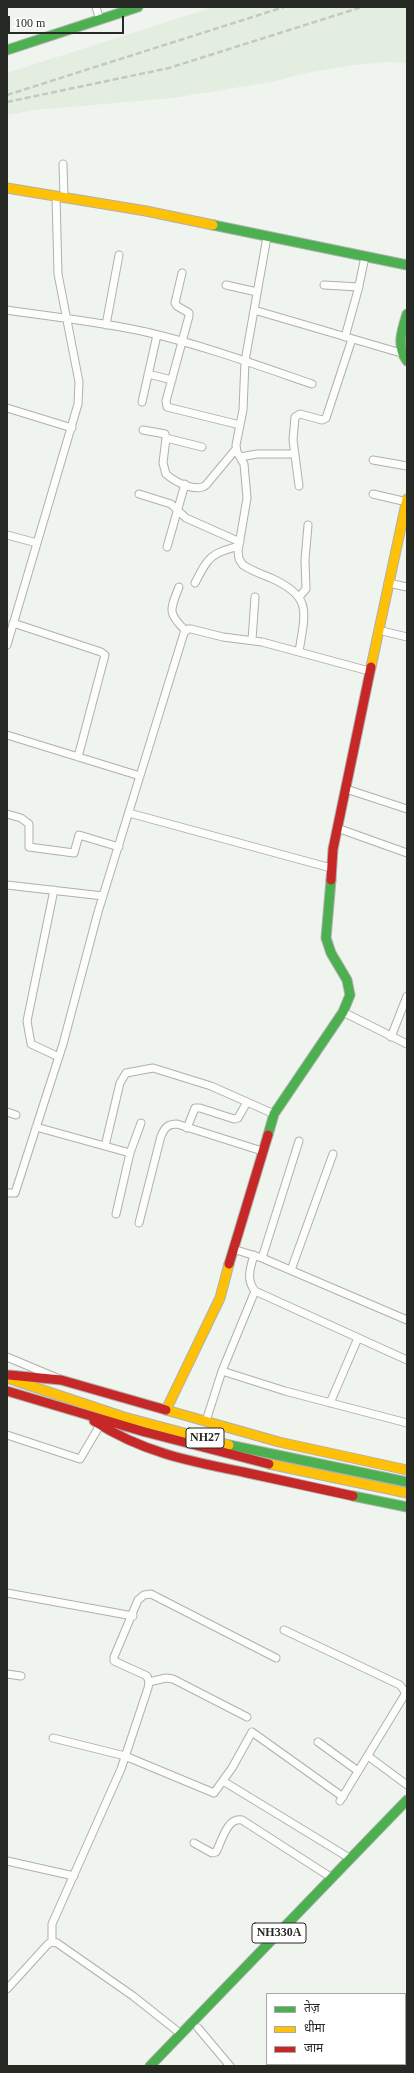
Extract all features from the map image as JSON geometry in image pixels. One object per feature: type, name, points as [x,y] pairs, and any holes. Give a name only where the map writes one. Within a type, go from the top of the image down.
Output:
[{"type":"main road","points":[[7,50],[138,7]]},
{"type":"main road","points":[[7,188],[146,211],[407,265]]},
{"type":"main road","points":[[407,314],[402,348],[407,362]]},
{"type":"main road","points":[[166,1410],[220,1298],[233,1249],[274,1114],[343,1012],[350,995],[347,980],[331,953],[326,938],[332,848],[363,709],[369,671],[388,583],[407,501]]},
{"type":"main road","points":[[7,1376],[61,1380],[279,1442],[407,1470]]},
{"type":"main road","name":"NH27","points":[[7,1376],[85,1405],[163,1428],[326,1466],[407,1482]]},
{"type":"main road","name":"NH27","points":[[7,1391],[81,1414],[191,1445],[407,1493]]},
{"type":"main road","points":[[81,1414],[116,1435],[145,1448],[188,1461],[407,1507]]},
{"type":"main road","name":"NH330A","points":[[150,2066],[407,1800]]},
{"type":"main road","name":"NH330A","points":[[161,2066],[407,1809]]},
{"type":"street","points":[[96,7],[100,20]]},
{"type":"street","points":[[7,646],[72,428],[79,392],[65,318],[57,263],[63,164]]},
{"type":"street","points":[[143,430],[162,432],[166,438],[163,463],[166,474],[195,488],[202,488],[236,449],[243,410],[244,361],[267,237]]},
{"type":"street","points":[[106,325],[119,255]]},
{"type":"street","points":[[345,337],[359,287],[365,257]]},
{"type":"street","points":[[182,273],[175,303],[177,306],[189,313],[184,342],[166,402],[167,407],[240,425]]},
{"type":"street","points":[[226,285],[257,292]]},
{"type":"street","points":[[324,285],[359,287]]},
{"type":"street","points":[[7,310],[65,318],[157,335],[184,342],[312,384]]},
{"type":"street","points":[[254,310],[352,339],[402,348]]},
{"type":"street","points":[[142,402],[157,335]]},
{"type":"street","points":[[299,486],[293,440],[295,416],[300,414],[322,420],[326,418],[352,339]]},
{"type":"street","points":[[148,374],[172,380]]},
{"type":"street","points":[[7,408],[72,428]]},
{"type":"street","points":[[166,438],[202,447]]},
{"type":"street","points":[[236,449],[246,475],[247,498],[239,544],[239,559],[243,565],[292,589],[300,596],[304,612],[299,652]]},
{"type":"street","points":[[240,457],[254,454],[295,454]]},
{"type":"street","points":[[373,460],[407,466]]},
{"type":"street","points":[[167,547],[185,484]]},
{"type":"street","points":[[139,494],[171,504],[186,518],[239,544]]},
{"type":"street","points":[[373,494],[407,501]]},
{"type":"street","points":[[300,596],[306,589],[304,565],[308,525]]},
{"type":"street","points":[[7,535],[37,544]]},
{"type":"street","points":[[195,583],[211,556],[239,544]]},
{"type":"street","points":[[388,583],[407,587]]},
{"type":"street","points":[[179,587],[171,611],[174,620],[186,631]]},
{"type":"street","points":[[252,640],[255,597]]},
{"type":"street","points":[[14,623],[106,655],[78,757]]},
{"type":"street","points":[[186,631],[191,629],[223,637],[252,640],[369,671]]},
{"type":"street","points":[[378,630],[407,637]]},
{"type":"street","points":[[7,1193],[15,1193],[59,1057],[103,896],[186,631]]},
{"type":"street","points":[[7,735],[140,776]]},
{"type":"street","points":[[346,789],[407,809]]},
{"type":"street","points":[[129,813],[331,868]]},
{"type":"street","points":[[7,814],[21,818],[30,824],[28,848],[74,853],[79,835],[118,847]]},
{"type":"street","points":[[337,828],[407,853]]},
{"type":"street","points":[[7,885],[103,896]]},
{"type":"street","points":[[54,890],[27,1021],[31,1044],[59,1057]]},
{"type":"street","points":[[391,1037],[407,996]]},
{"type":"street","points":[[343,1012],[407,1044]]},
{"type":"street","points":[[106,1146],[120,1083],[126,1073],[153,1068],[211,1086],[274,1114]]},
{"type":"street","points":[[187,1128],[195,1108],[234,1119],[238,1118],[247,1102]]},
{"type":"street","points":[[7,1112],[16,1115]]},
{"type":"street","points":[[116,1214],[130,1153],[141,1123]]},
{"type":"street","points":[[139,1223],[161,1136],[165,1128],[171,1124],[177,1124],[262,1151]]},
{"type":"street","points":[[36,1127],[130,1153]]},
{"type":"street","points":[[262,1258],[299,1141]]},
{"type":"street","points":[[291,1270],[333,1154]]},
{"type":"street","points":[[233,1249],[262,1258],[407,1320]]},
{"type":"street","points":[[254,1255],[249,1270],[249,1285],[255,1291],[407,1360]]},
{"type":"street","points":[[206,1422],[222,1371],[255,1291]]},
{"type":"street","points":[[330,1402],[358,1338]]},
{"type":"street","points":[[7,1357],[34,1367],[61,1380]]},
{"type":"street","points":[[222,1371],[407,1423]]},
{"type":"street","points":[[7,1435],[80,1460],[100,1425]]},
{"type":"street","points":[[7,1593],[132,1616]]},
{"type":"street","points":[[52,1942],[52,1924],[125,1756],[149,1682],[147,1676],[114,1661],[114,1657],[138,1600],[144,1595],[152,1594],[276,1658]]},
{"type":"street","points":[[53,1738],[125,1756],[214,1793],[223,1781],[252,1732],[341,1799],[368,1756],[376,1739],[404,1696],[404,1689],[284,1630]]},
{"type":"street","points":[[7,1674],[22,1676]]},
{"type":"street","points":[[149,1682],[166,1678],[174,1679],[247,1717]]},
{"type":"street","points":[[318,1742],[358,1771]]},
{"type":"street","points":[[368,1756],[407,1785]]},
{"type":"street","points":[[223,1781],[351,1859]]},
{"type":"street","points":[[194,1843],[212,1853],[216,1852],[231,1822],[236,1819],[242,1820],[332,1878]]},
{"type":"street","points":[[7,1861],[74,1876]]},
{"type":"street","points":[[7,1989],[48,1944],[52,1942],[57,1943],[132,1996],[181,2034]]},
{"type":"street","points":[[198,2028],[230,2066]]},
{"type":"shaded area","points":[[214,7],[407,7],[407,63],[387,62],[353,65],[301,74],[276,81],[173,98],[34,110],[7,115],[7,73]]},
{"type":"railway","points":[[7,95],[284,7]]},
{"type":"railway","points":[[7,102],[169,68],[362,7]]},
{"type":"traffic: fast","points":[[7,50],[138,7]]},
{"type":"traffic: fast","points":[[213,225],[407,265]]},
{"type":"traffic: fast","points":[[407,314],[401,338],[402,350],[407,361]]},
{"type":"traffic: fast","points":[[268,1135],[274,1114],[343,1012],[350,995],[347,980],[331,953],[326,938],[331,880]]},
{"type":"traffic: fast","points":[[229,1445],[407,1482]]},
{"type":"traffic: fast","points":[[353,1496],[407,1507]]},
{"type":"traffic: fast","points":[[150,2066],[407,1800]]},
{"type":"traffic: slow","points":[[7,188],[146,211],[213,225]]},
{"type":"traffic: slow","points":[[371,667],[407,499]]},
{"type":"traffic: slow","points":[[166,1410],[220,1298],[229,1264]]},
{"type":"traffic: slow","points":[[7,1378],[124,1417],[229,1445]]},
{"type":"traffic: slow","points":[[166,1410],[279,1442],[407,1470]]},
{"type":"traffic: slow","points":[[269,1464],[407,1493]]},
{"type":"traffic: jam","points":[[331,880],[333,849],[371,667]]},
{"type":"traffic: jam","points":[[229,1264],[268,1135]]},
{"type":"traffic: jam","points":[[9,1375],[61,1380],[166,1410]]},
{"type":"traffic: jam","points":[[7,1391],[145,1432],[269,1464]]},
{"type":"traffic: jam","points":[[94,1421],[112,1432],[148,1448],[166,1454],[203,1464],[353,1496]]}]
